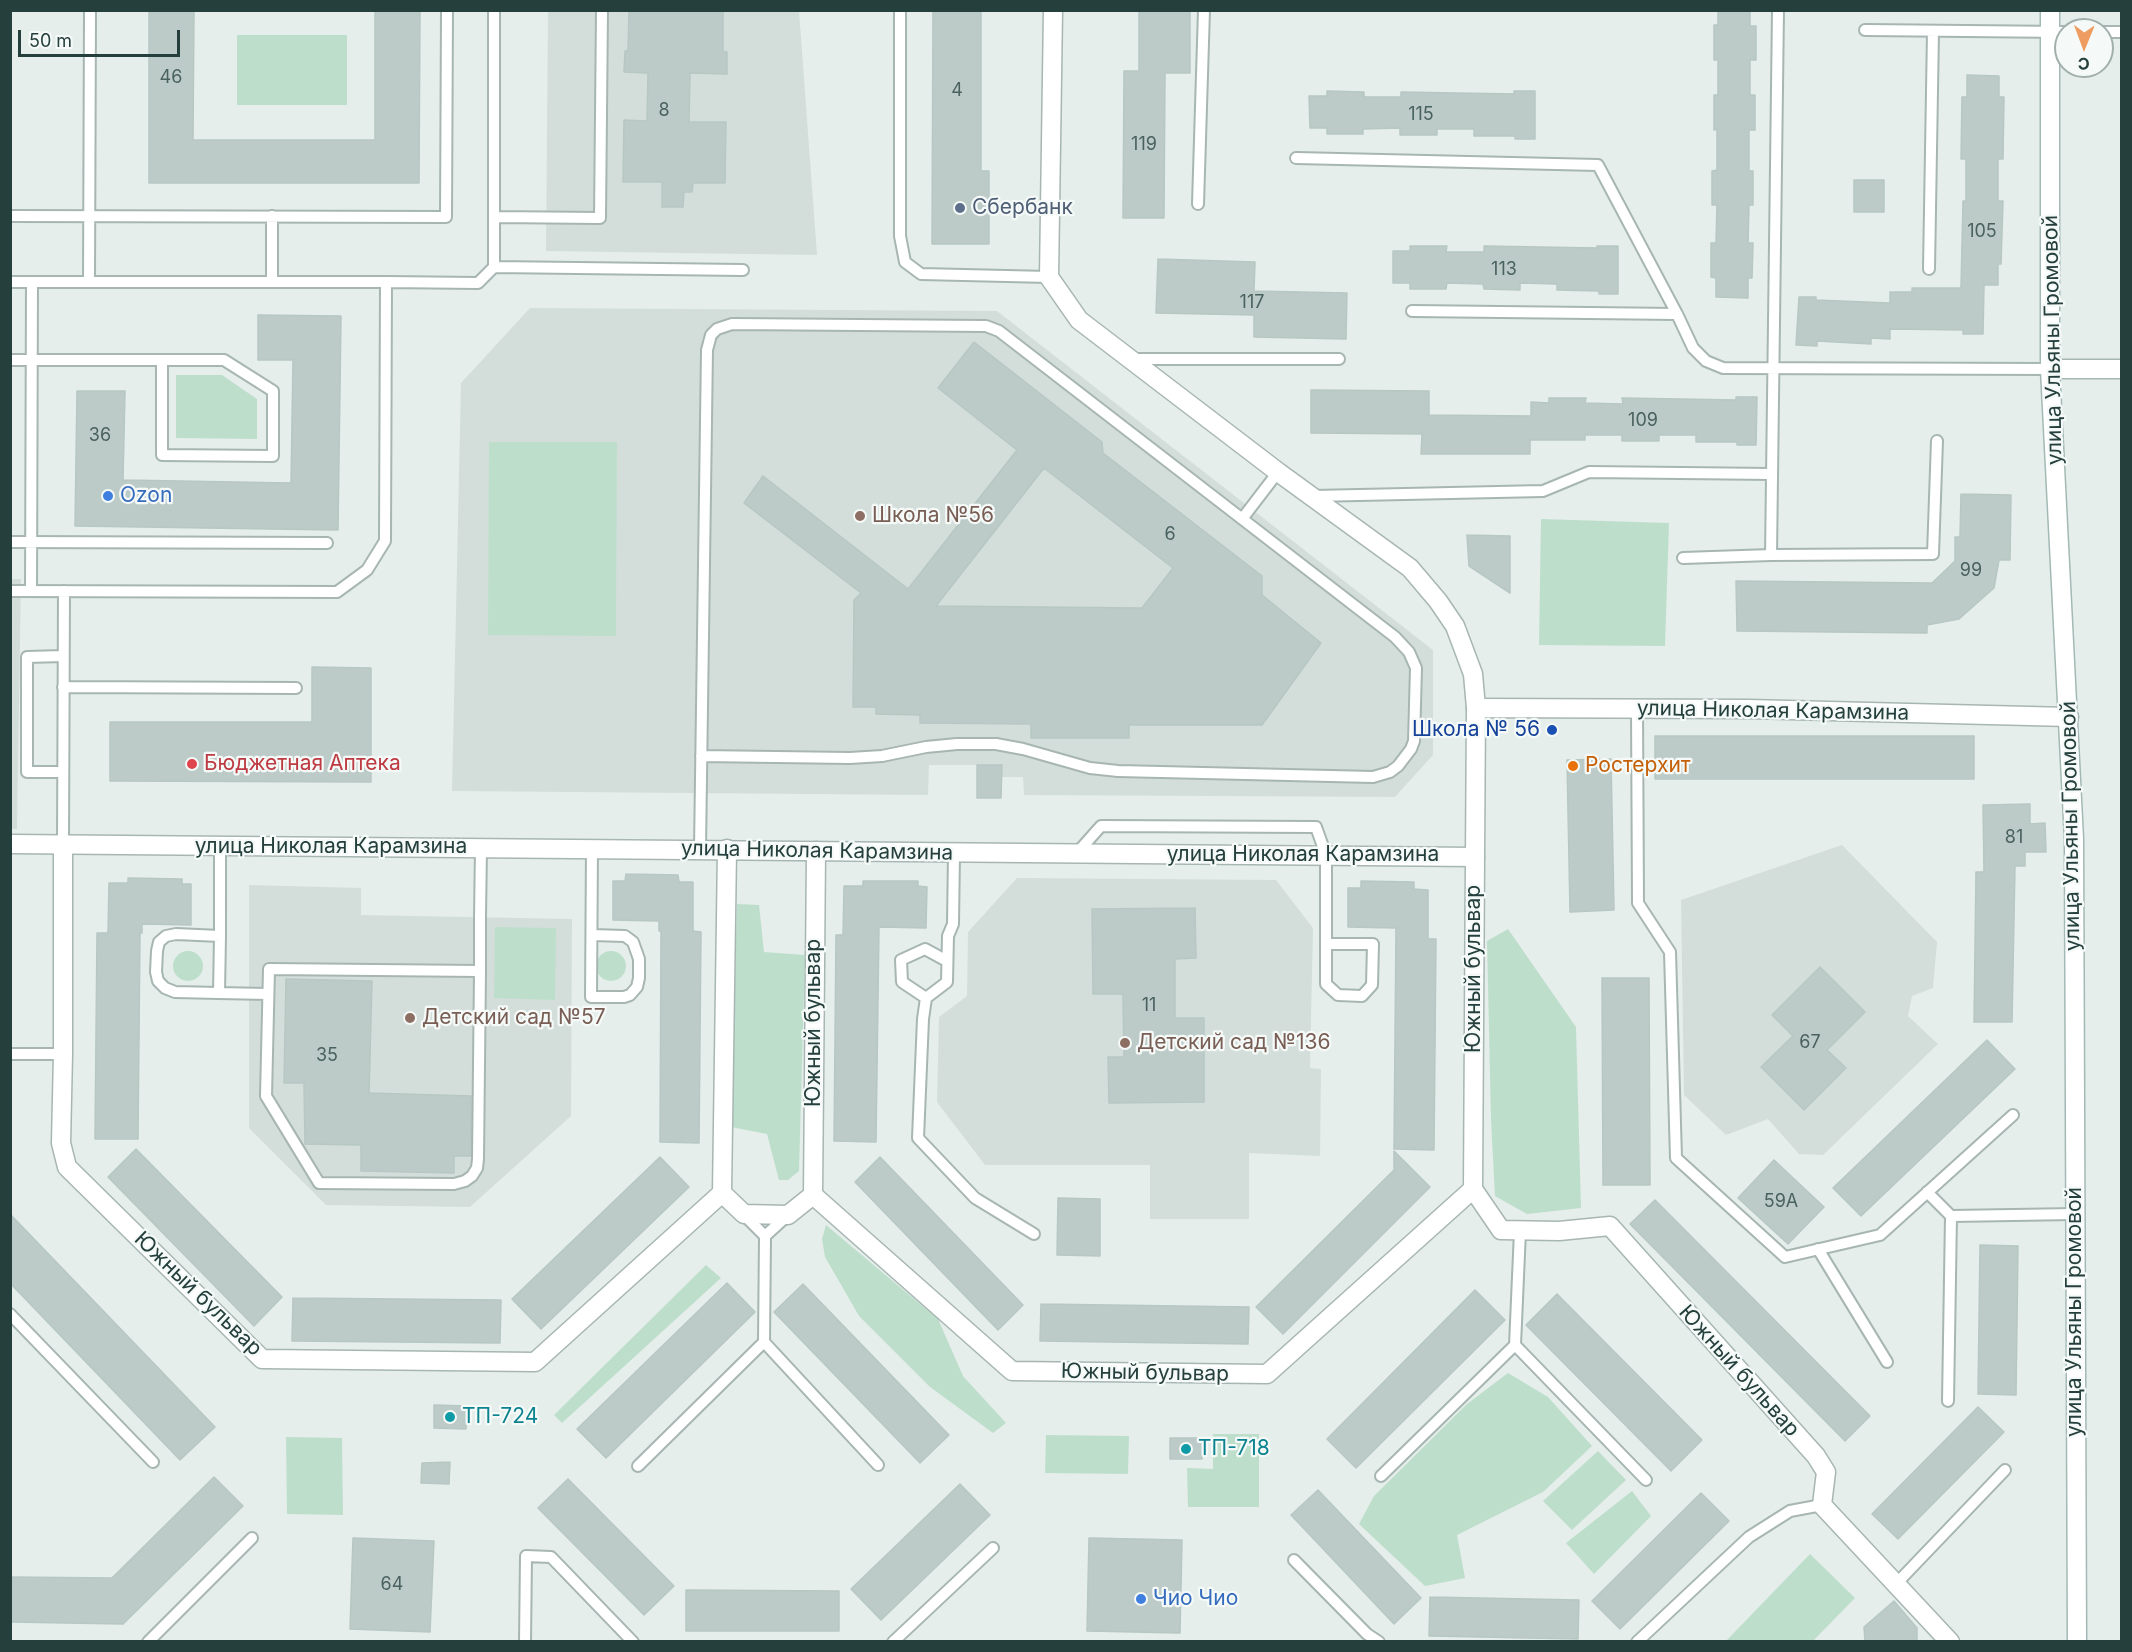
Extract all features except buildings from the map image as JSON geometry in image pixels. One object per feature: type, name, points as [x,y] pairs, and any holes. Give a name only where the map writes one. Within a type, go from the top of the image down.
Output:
[{"type":"street","points":[[1053,10],[1049,277],[1079,320],[1278,472],[1410,568],[1438,601],[1455,627],[1473,674],[1476,708],[1475,857]]},
{"type":"street","name":"улица Ульяны Громовой","points":[[2057,78],[2050,369],[2074,839],[2077,1641]]},
{"type":"street","points":[[2050,369],[2121,369]]},
{"type":"street","name":"улица Николая Карамзина","points":[[1476,708],[1637,708],[2069,717]]},
{"type":"street","name":"улица Николая Карамзина","points":[[10,844],[1475,857]]},
{"type":"street","name":"Южный бульвар","points":[[63,845],[61,1143],[67,1167],[262,1359],[535,1362],[722,1193]]},
{"type":"street","points":[[727,849],[722,1193],[744,1214],[788,1215],[813,1195]]},
{"type":"street","name":"Южный бульвар","points":[[816,851],[813,1195],[1012,1371],[1267,1374],[1473,1189]]},
{"type":"street","name":"Южный бульвар","points":[[1475,857],[1473,1189],[1501,1230],[1559,1232],[1610,1226],[1816,1456],[1826,1472],[1822,1505]]},
{"type":"street","points":[[1822,1505],[1950,1641]]},
{"type":"lane","points":[[89,282],[90,10]]},
{"type":"lane","points":[[10,216],[446,217],[447,10]]},
{"type":"lane","points":[[10,282],[478,283],[494,267],[494,10]]},
{"type":"lane","points":[[494,217],[600,218],[602,10]]},
{"type":"lane","points":[[1198,204],[1204,10]]},
{"type":"lane","points":[[1771,555],[1778,10]]},
{"type":"lane","points":[[900,13],[900,236],[905,262],[921,274],[1049,277]]},
{"type":"lane","points":[[1865,30],[2054,32]]},
{"type":"lane","points":[[1929,269],[1933,31]]},
{"type":"lane","points":[[1296,158],[1598,165],[1693,348],[1706,361],[1723,368],[2050,369]]},
{"type":"lane","points":[[272,216],[272,282]]},
{"type":"lane","points":[[494,267],[743,270]]},
{"type":"lane","points":[[31,591],[32,282]]},
{"type":"lane","points":[[10,591],[337,592],[367,570],[385,541],[386,282]]},
{"type":"lane","points":[[1412,311],[1677,314]]},
{"type":"lane","points":[[700,849],[701,756],[707,350],[711,335],[724,326],[787,324],[993,328],[1395,637],[1409,652],[1416,668],[1414,741],[1405,758],[1390,772],[1373,777],[1118,771],[1090,768],[1023,749],[996,744],[957,744],[926,747],[882,756],[850,758],[701,756]]},
{"type":"lane","points":[[1129,359],[1339,359]]},
{"type":"lane","points":[[10,360],[32,360],[162,360],[224,360],[273,392],[273,456],[162,455],[162,360]]},
{"type":"lane","points":[[1683,558],[1933,554],[1937,441]]},
{"type":"lane","points":[[1242,519],[1278,472]]},
{"type":"lane","points":[[1313,496],[1543,491],[1589,472],[1772,474]]},
{"type":"lane","points":[[10,542],[327,543]]},
{"type":"lane","points":[[63,845],[64,591]]},
{"type":"lane","points":[[63,657],[27,657],[27,772],[63,772]]},
{"type":"lane","points":[[63,687],[296,688]]},
{"type":"lane","points":[[1637,708],[1638,903],[1670,952],[1676,1158],[1785,1257],[1880,1234],[2013,1115]]},
{"type":"lane","points":[[1077,853],[1101,826],[1316,827],[1326,855],[1326,944],[1326,984],[1338,995],[1362,996],[1372,985],[1373,944],[1326,944]]},
{"type":"lane","points":[[219,993],[220,846]]},
{"type":"lane","points":[[480,970],[269,969],[266,1096],[319,1183],[454,1184],[472,1176],[478,1159],[480,970],[481,848]]},
{"type":"lane","points":[[592,848],[591,997],[630,995],[637,987],[639,978],[639,959],[633,942],[626,936],[592,935]]},
{"type":"lane","points":[[954,853],[953,924],[948,936],[947,982],[926,998],[923,1018],[918,1138],[975,1198],[1034,1234]]},
{"type":"lane","points":[[220,936],[176,934],[166,936],[159,942],[157,951],[158,981],[165,988],[175,992],[268,994]]},
{"type":"lane","points":[[926,998],[902,982],[902,960],[925,949],[947,961]]},
{"type":"lane","points":[[10,1054],[63,1054]]},
{"type":"lane","points":[[1928,1192],[1951,1216],[1948,1401]]},
{"type":"lane","points":[[744,1214],[765,1236],[764,1342],[879,1465]]},
{"type":"lane","points":[[1951,1216],[2075,1214]]},
{"type":"lane","points":[[765,1236],[788,1215]]},
{"type":"lane","points":[[1381,1476],[1515,1345],[1520,1231]]},
{"type":"lane","points":[[1818,1249],[1887,1362]]},
{"type":"lane","points":[[10,1314],[153,1462]]},
{"type":"lane","points":[[638,1466],[764,1342]]},
{"type":"lane","points":[[1515,1345],[1646,1480]]},
{"type":"lane","points":[[1896,1584],[2005,1470]]},
{"type":"lane","points":[[1637,1641],[1749,1537],[1790,1511],[1822,1505]]},
{"type":"lane","points":[[148,1641],[252,1538]]},
{"type":"lane","points":[[893,1641],[993,1548]]},
{"type":"lane","points":[[525,1641],[526,1556],[551,1557],[633,1641]]},
{"type":"lane","points":[[1294,1560],[1367,1634],[1379,1641]]},
{"type":"shaded area","points":[[548,11],[799,11],[817,255],[546,251]]},
{"type":"shaded area","name":"Школа №56","points":[[530,308],[997,311],[1433,650],[1433,755],[1395,797],[1024,795],[1023,777],[1002,777],[1002,765],[929,765],[928,795],[452,791],[461,383]]},
{"type":"shaded area","points":[[10,579],[21,579],[17,829],[11,829]]},
{"type":"shaded area","points":[[1842,845],[1937,942],[1933,988],[1912,996],[1908,1016],[1938,1044],[1823,1155],[1799,1154],[1768,1119],[1726,1135],[1684,1095],[1681,900]]},
{"type":"shaded area","name":"Детский сад №136","points":[[1017,878],[1276,880],[1313,928],[1310,1068],[1321,1069],[1320,1156],[1249,1153],[1249,1219],[1150,1219],[1150,1165],[985,1165],[937,1102],[939,1017],[967,996],[968,932]]},
{"type":"shaded area","name":"Детский сад №57","points":[[249,885],[361,888],[361,915],[572,919],[571,1116],[470,1207],[326,1205],[249,1128]]},
{"type":"green space","points":[[237,35],[347,35],[347,105],[237,105]]},
{"type":"green space","points":[[176,375],[222,375],[257,399],[257,439],[176,438]]},
{"type":"green space","points":[[489,442],[617,442],[616,636],[488,635]]},
{"type":"green space","points":[[1541,519],[1669,523],[1665,646],[1539,645]]},
{"type":"green space","points":[[737,904],[759,905],[764,952],[805,955],[799,1171],[788,1180],[779,1180],[767,1134],[731,1127]]},
{"type":"green space","points":[[495,927],[556,928],[555,1000],[494,998]]},
{"type":"green space","points":[[1508,929],[1576,1027],[1581,1208],[1527,1214],[1495,1196],[1487,941]]},
{"type":"green space","points":[[188,951],[199,955],[203,966],[199,977],[188,981],[177,977],[173,966],[177,955]]},
{"type":"green space","points":[[611,951],[622,955],[626,966],[622,977],[611,981],[600,977],[596,966],[600,955]]},
{"type":"green space","points":[[826,1225],[938,1319],[963,1376],[1006,1423],[993,1433],[930,1387],[859,1316],[825,1257],[822,1239]]},
{"type":"green space","points":[[706,1265],[721,1278],[562,1423],[554,1415]]},
{"type":"green space","points":[[1508,1373],[1548,1397],[1592,1446],[1543,1492],[1457,1535],[1465,1578],[1425,1586],[1359,1524],[1374,1496],[1467,1404]]},
{"type":"green space","points":[[1213,1434],[1259,1434],[1259,1507],[1188,1507],[1187,1468],[1213,1469]]},
{"type":"green space","points":[[1046,1435],[1129,1436],[1128,1474],[1045,1473]]},
{"type":"green space","points":[[286,1437],[342,1438],[343,1515],[287,1514]]},
{"type":"green space","points":[[1598,1451],[1626,1480],[1572,1530],[1543,1501]]},
{"type":"green space","points":[[1632,1491],[1651,1516],[1594,1574],[1566,1543]]},
{"type":"green space","points":[[1810,1554],[1855,1598],[1813,1641],[1726,1641]]},
{"type":"place","name":"Сбербанк","points":[[960,208]]},
{"type":"place","name":"Ozon","points":[[108,496]]},
{"type":"place","name":"Школа №56","points":[[860,516]]},
{"type":"place","name":"Школа № 56","points":[[1552,730]]},
{"type":"place","name":"Бюджетная Аптека","points":[[192,764]]},
{"type":"place","name":"Ростерхит","points":[[1573,766]]},
{"type":"place","name":"Детский сад №57","points":[[410,1018]]},
{"type":"place","name":"Детский сад №136","points":[[1125,1043]]},
{"type":"place","name":"ТП-724","points":[[450,1417]]},
{"type":"place","name":"ТП-718","points":[[1186,1449]]},
{"type":"place","name":"Чио Чио","points":[[1141,1599]]}]
